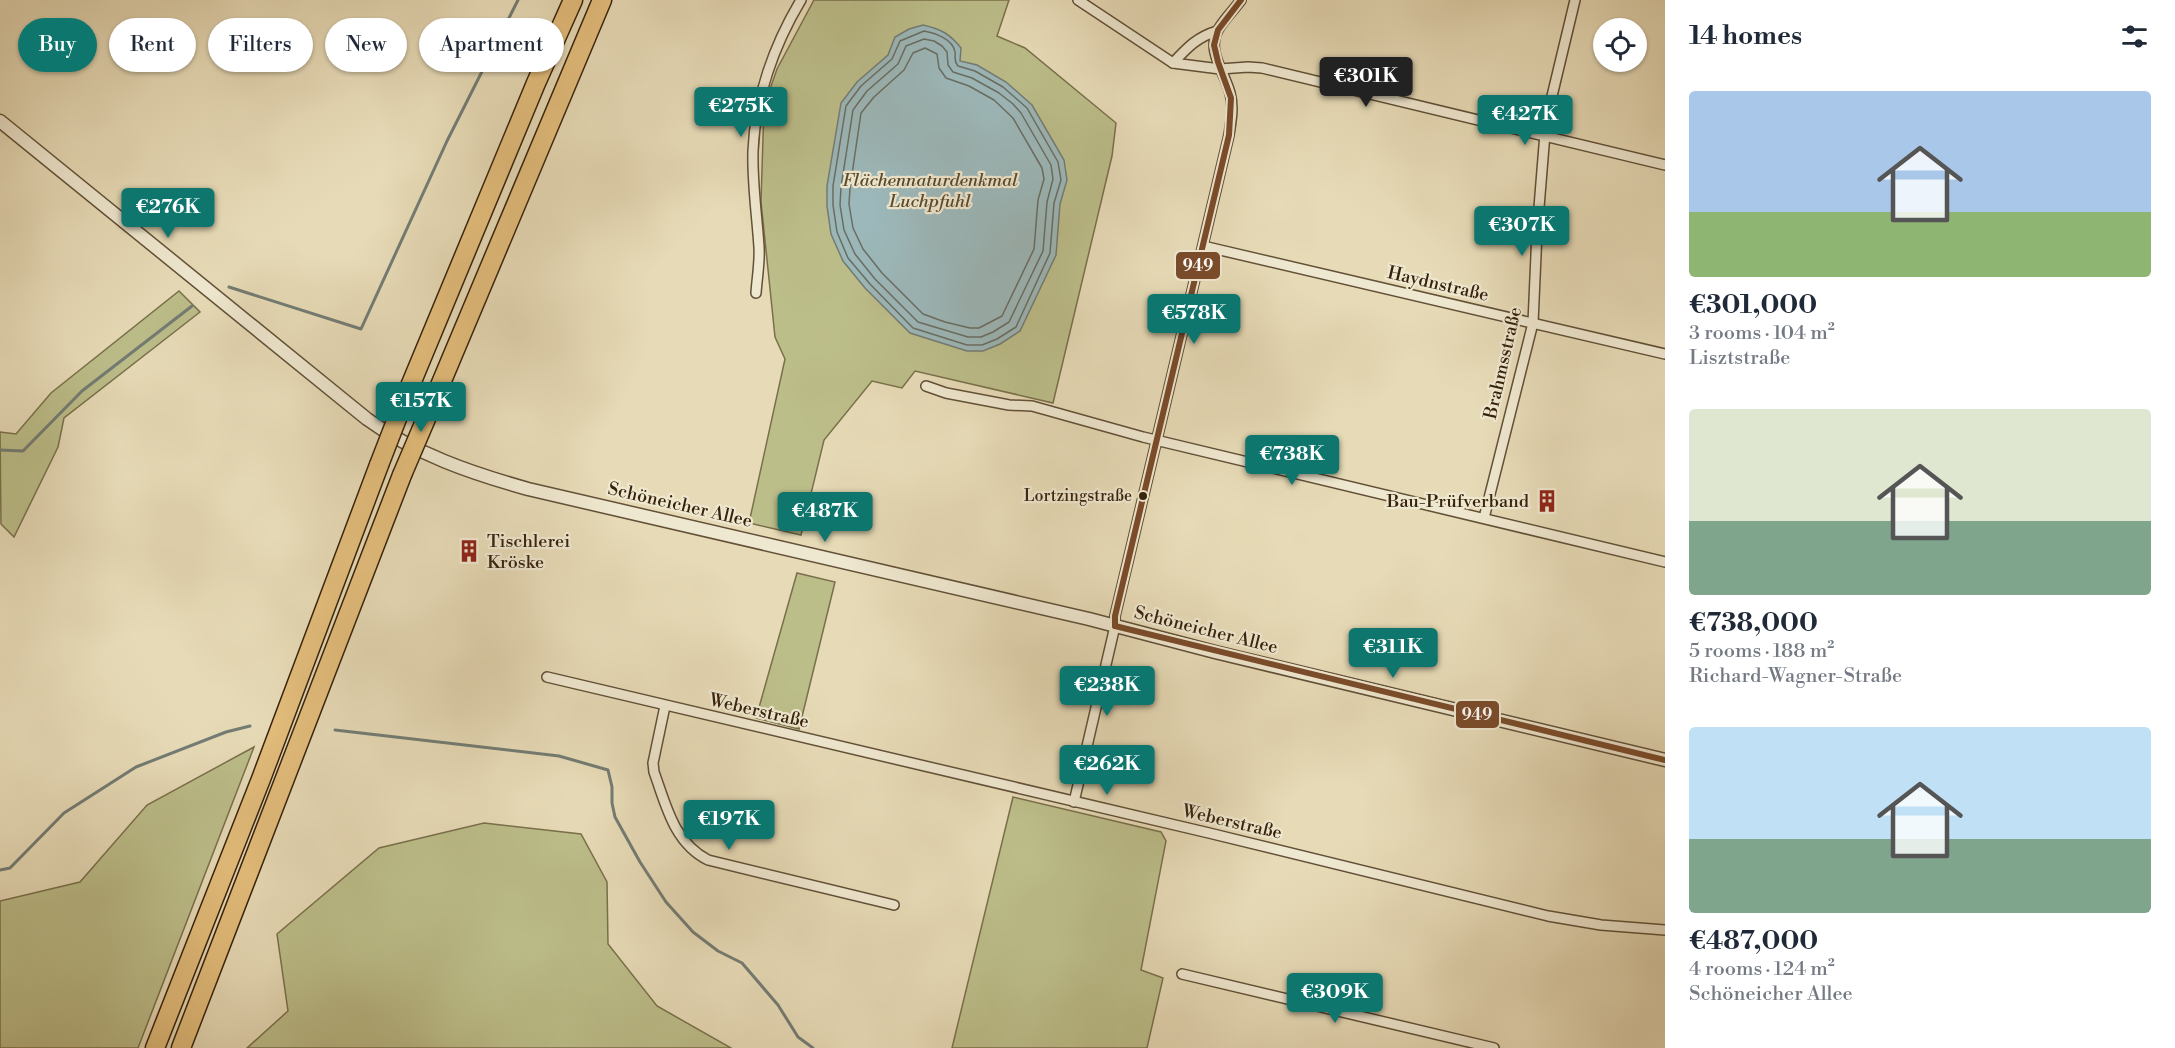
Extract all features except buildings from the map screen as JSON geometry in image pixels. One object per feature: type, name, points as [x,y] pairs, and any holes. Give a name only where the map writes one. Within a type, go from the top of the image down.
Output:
[{"type":"highway","points":[[155,1048],[261,779],[403,403],[573,0]]},
{"type":"highway","points":[[181,1048],[402,475],[602,0]]},
{"type":"street","points":[[756,293],[759,249],[753,169],[756,120],[766,78],[785,31],[801,0]]},
{"type":"street","points":[[1078,0],[1173,63],[1220,69],[1262,68],[1665,165]]},
{"type":"street","points":[[1074,802],[1115,626],[1115,616],[1233,113],[1230,92],[1220,69],[1214,45],[1216,31],[1241,0]]},
{"type":"street","name":"Brahmsstraße","points":[[1485,518],[1533,323],[1544,137],[1575,0]]},
{"type":"street","points":[[1173,63],[1190,44],[1216,31]]},
{"type":"street","name":"Schöneicher Allee","points":[[0,121],[367,419],[443,461],[528,489],[1115,626],[1665,760]]},
{"type":"street","name":"Haydnstraße","points":[[1203,246],[1665,354]]},
{"type":"street","points":[[926,386],[946,393],[998,403],[1032,406],[1143,437],[1665,561]]},
{"type":"street","name":"Weberstraße","points":[[547,677],[1556,918],[1601,926],[1665,930]]},
{"type":"street","points":[[665,706],[653,763],[654,772],[677,832],[695,854],[708,860],[894,905]]},
{"type":"street","points":[[1182,974],[1494,1048]]},
{"type":"green space","name":"Flächennaturdenkmal Luchpfuhl","points":[[814,0],[1009,0],[997,36],[1025,48],[1116,123],[1112,156],[1053,403],[915,371],[902,388],[872,381],[824,440],[801,535],[749,523],[785,359],[775,337],[761,202],[764,106],[777,69]]},
{"type":"green space","points":[[179,291],[200,312],[64,418],[58,447],[14,537],[1,524],[0,432],[16,434],[51,393]]},
{"type":"green space","points":[[797,573],[835,582],[799,729],[756,718]]},
{"type":"green space","points":[[254,747],[138,1048],[0,1048],[0,901],[80,882],[147,805]]},
{"type":"green space","points":[[1013,797],[1161,832],[1166,841],[1141,970],[1163,978],[1147,1048],[952,1048]]},
{"type":"green space","points":[[484,823],[581,834],[607,882],[608,944],[657,1006],[731,1048],[247,1048],[288,1011],[277,934],[379,848]]},
{"type":"water","points":[[923,25],[940,30],[953,39],[961,48],[960,61],[977,65],[1006,82],[1032,105],[1064,160],[1067,180],[1060,204],[1056,255],[1020,331],[1000,344],[983,351],[967,351],[910,333],[865,288],[843,261],[831,234],[827,186],[841,103],[857,82],[888,55],[895,37],[909,29]]},
{"type":"waterway","points":[[229,287],[361,329],[447,141],[518,0]]},
{"type":"waterway","points":[[0,450],[23,451],[82,391],[192,306]]},
{"type":"waterway","points":[[0,870],[10,868],[64,813],[136,767],[226,732],[250,726]]},
{"type":"waterway","points":[[335,730],[559,756],[608,770],[615,817],[666,902],[693,932],[718,951],[742,963],[778,1005],[798,1037],[813,1048]]},
{"type":"transit line","name":"949","points":[[1115,626],[1115,616],[1229,135],[1231,98],[1214,45],[1218,30],[1241,0]]},
{"type":"transit line","name":"949","points":[[1115,626],[1665,760]]},
{"type":"place","name":"Lortzingstraße","points":[[1143,496]]},
{"type":"place","name":"Bau-Prüfverband","points":[[1547,501]]},
{"type":"place","name":"Tischlerei Kröske","points":[[469,551]]}]
